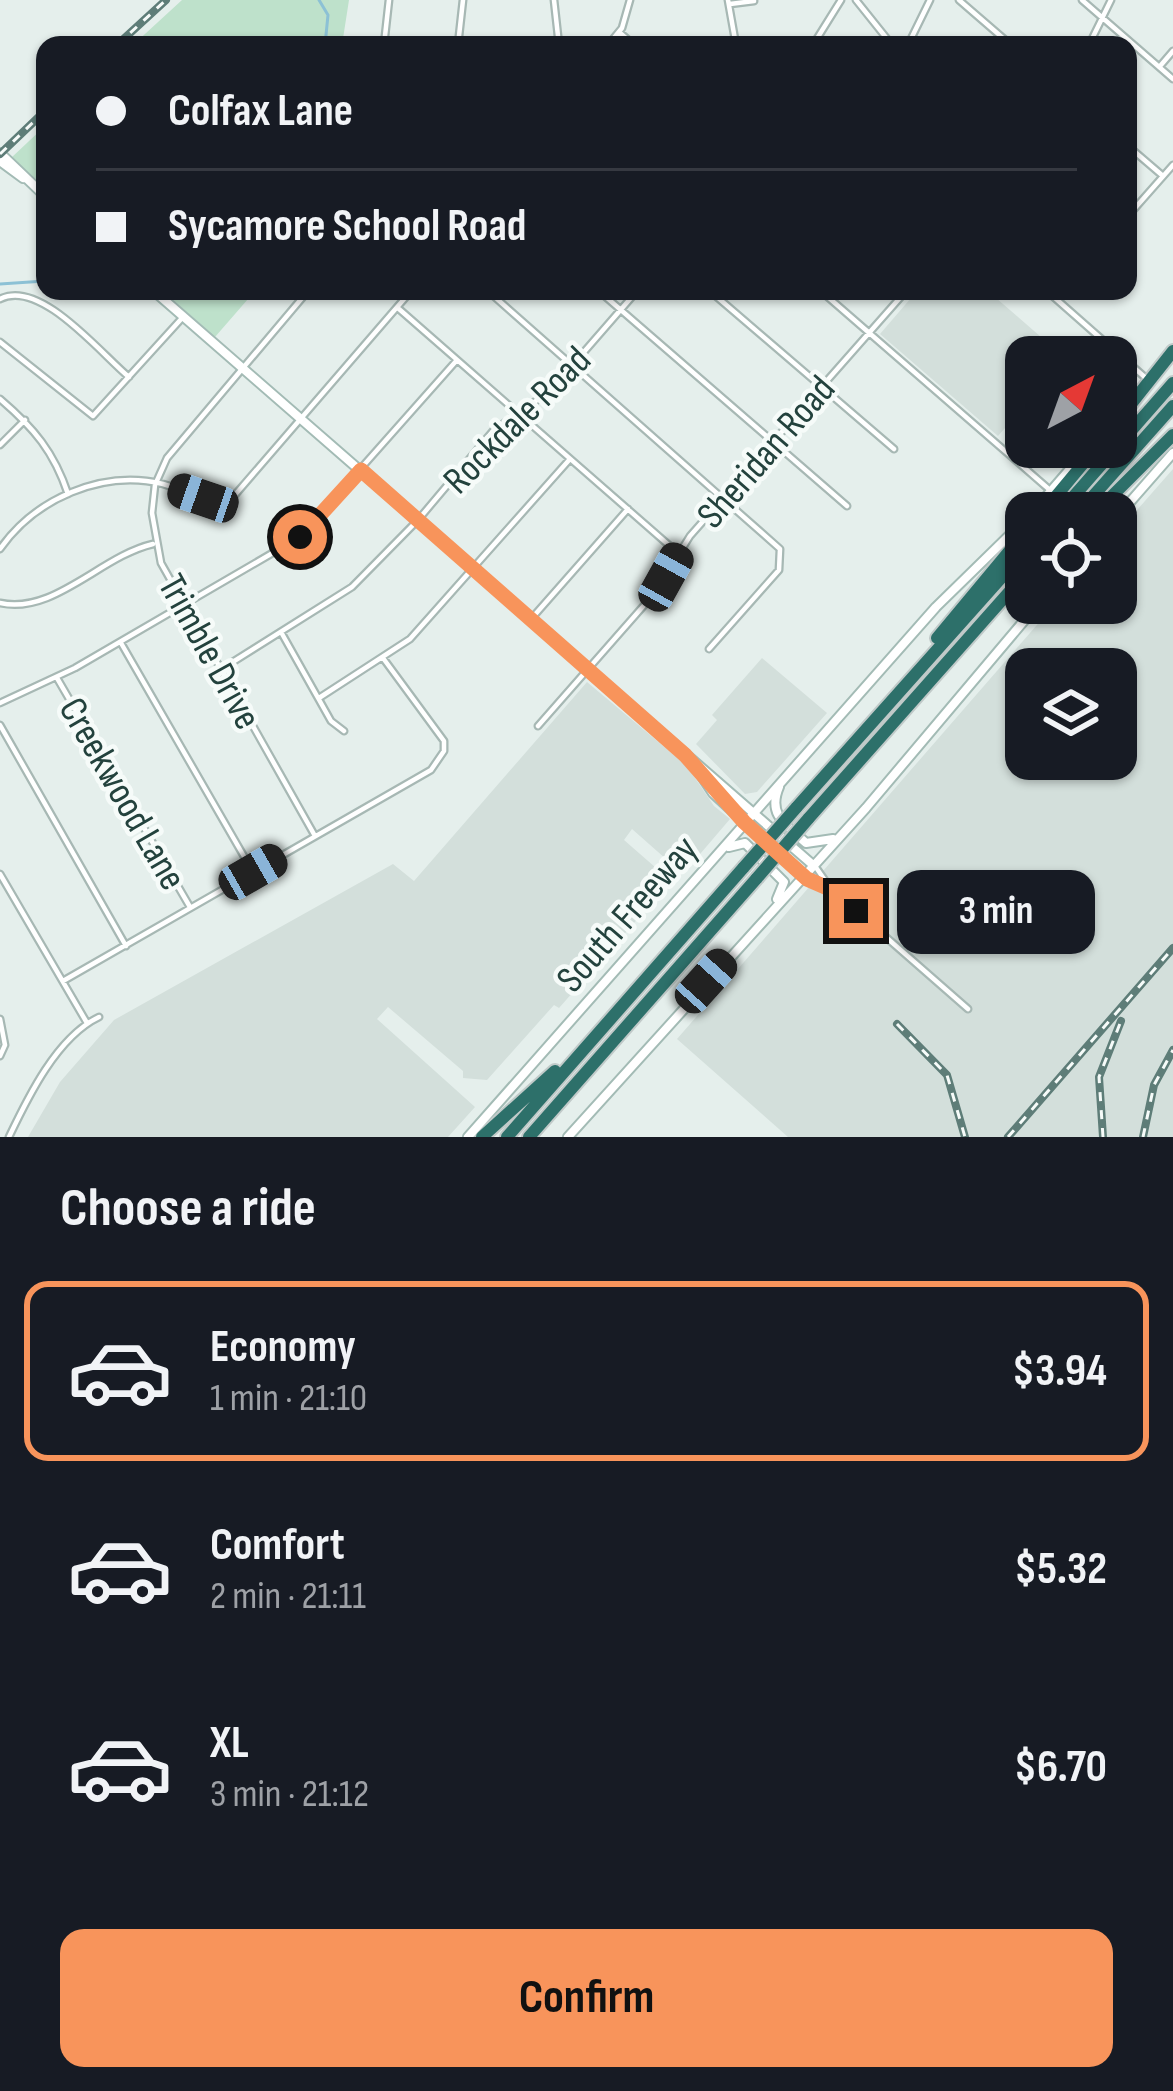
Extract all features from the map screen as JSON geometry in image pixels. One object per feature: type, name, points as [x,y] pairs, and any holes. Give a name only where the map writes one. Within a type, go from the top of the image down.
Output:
[{"type":"highway","points":[[1137,395],[1173,351]]},
{"type":"highway","points":[[1077,492],[1173,383]]},
{"type":"highway","points":[[1097,492],[1173,406]]},
{"type":"highway","points":[[1116,492],[1173,435]]},
{"type":"highway","points":[[1058,492],[1077,468]]},
{"type":"highway","points":[[872,723],[872,714],[1005,556]]},
{"type":"highway","name":"South Freeway","points":[[507,1137],[1005,574]]},
{"type":"highway","name":"South Freeway","points":[[529,1137],[1005,597]]},
{"type":"highway","points":[[482,1137],[635,989]]},
{"type":"highway","points":[[541,1137],[606,1049]]},
{"type":"main road","points":[[0,157],[36,188]]},
{"type":"main road","points":[[164,300],[814,865]]},
{"type":"main road","points":[[1137,394],[1173,351]]},
{"type":"main road","points":[[1137,494],[1173,453]]},
{"type":"main road","name":"South Freeway","points":[[1051,491],[1073,468]]},
{"type":"main road","name":"South Freeway","points":[[468,1137],[936,607],[1005,539]]},
{"type":"main road","points":[[568,1137],[843,833],[1021,624]]},
{"type":"main road","points":[[692,761],[713,793],[804,876]]},
{"type":"main road","points":[[782,781],[774,812],[806,842],[825,844],[843,833]]},
{"type":"main road","points":[[722,851],[745,843],[784,877],[770,910]]},
{"type":"street","points":[[385,36],[389,0]]},
{"type":"street","points":[[459,36],[463,0]]},
{"type":"street","points":[[554,0],[558,36]]},
{"type":"street","points":[[616,36],[631,0]]},
{"type":"street","points":[[819,36],[842,0]]},
{"type":"street","points":[[856,0],[885,36]]},
{"type":"street","points":[[912,36],[930,0]]},
{"type":"street","points":[[959,0],[1001,36]]},
{"type":"street","points":[[1082,0],[1124,36]]},
{"type":"street","points":[[1094,36],[1111,0]]},
{"type":"street","points":[[734,36],[728,2],[754,1]]},
{"type":"street","points":[[620,32],[624,36]]},
{"type":"street","points":[[1137,48],[1173,79]]},
{"type":"street","points":[[1159,67],[1173,51]]},
{"type":"street","points":[[1137,154],[1163,176]]},
{"type":"street","points":[[1137,206],[1173,165]]},
{"type":"street","points":[[0,299],[11,295],[49,305],[129,377]]},
{"type":"street","name":"Trimble Drive","points":[[301,300],[173,448],[156,483],[154,543],[184,606],[316,836]]},
{"type":"street","points":[[0,549],[25,519],[68,494],[120,480],[156,483],[213,500],[234,496],[404,300]]},
{"type":"street","points":[[498,300],[767,535],[783,558],[768,583],[709,649]]},
{"type":"street","points":[[609,300],[847,506]]},
{"type":"street","name":"Rockdale Road","points":[[220,670],[352,587],[418,520],[493,431],[520,415],[573,365],[630,300]]},
{"type":"street","points":[[720,300],[894,449]]},
{"type":"street","points":[[831,300],[1051,491]]},
{"type":"street","name":"Sheridan Road","points":[[538,726],[654,594],[724,497],[898,300]]},
{"type":"street","points":[[1057,300],[1148,380]]},
{"type":"street","points":[[398,309],[679,554]]},
{"type":"street","points":[[0,342],[87,416],[93,416],[183,317]]},
{"type":"street","points":[[0,703],[57,678],[300,537],[457,360]]},
{"type":"street","points":[[0,399],[25,419],[56,458],[68,494]]},
{"type":"street","points":[[0,445],[25,419]]},
{"type":"street","points":[[319,698],[410,639],[570,459]]},
{"type":"street","points":[[531,619],[628,509]]},
{"type":"street","points":[[0,603],[37,603],[117,555],[154,543]]},
{"type":"street","points":[[281,632],[332,721],[344,731]]},
{"type":"street","points":[[121,642],[253,872]]},
{"type":"street","points":[[63,981],[422,777],[444,752],[439,733],[382,658]]},
{"type":"street","name":"Creekwood Lane","points":[[57,678],[190,909]]},
{"type":"street","points":[[0,725],[126,946]]},
{"type":"street","points":[[814,865],[830,889]]},
{"type":"street","points":[[0,874],[87,1022]]},
{"type":"street","points":[[804,876],[830,889],[968,1009]]},
{"type":"street","points":[[9,1137],[50,1064],[87,1022],[99,1017]]},
{"type":"street","points":[[0,1018],[5,1045],[0,1056]]},
{"type":"shaded area","points":[[909,300],[998,300],[1040,336],[1005,336],[1005,428],[998,436],[880,334]]},
{"type":"shaded area","points":[[1173,469],[1173,1137],[788,1137],[677,1039],[1005,662],[1005,780],[1137,780],[1137,648],[1017,648],[1038,624],[1137,624],[1137,510]]},
{"type":"shaded area","points":[[762,658],[827,713],[757,792],[745,794],[696,744],[717,720],[712,715]]},
{"type":"shaded area","points":[[587,682],[687,766],[714,806],[730,819],[683,874],[632,829],[624,840],[671,881],[559,1008],[554,1005],[487,1080],[463,1078],[463,1071],[388,1007],[377,1019],[475,1107],[448,1137],[28,1137],[60,1082],[114,1020],[393,864],[414,881]]},
{"type":"green space","points":[[182,0],[349,0],[343,36],[143,36]]},
{"type":"green space","points":[[36,134],[36,179],[11,158]]},
{"type":"green space","points":[[173,300],[247,300],[215,337]]},
{"type":"waterway","points":[[319,0],[328,15],[326,36]]},
{"type":"waterway","points":[[0,284],[36,282]]},
{"type":"railway","points":[[127,36],[166,0]]},
{"type":"railway","points":[[0,154],[36,120]]},
{"type":"railway","points":[[1008,1137],[1173,948]]},
{"type":"railway","points":[[1103,1137],[1099,1077],[1121,1021]]},
{"type":"railway","points":[[897,1024],[947,1075],[965,1137]]},
{"type":"railway","points":[[1143,1137],[1154,1085],[1173,1050]]},
{"type":"route","points":[[300,537],[361,470],[692,761],[713,793],[807,879],[830,889],[856,911]]}]
